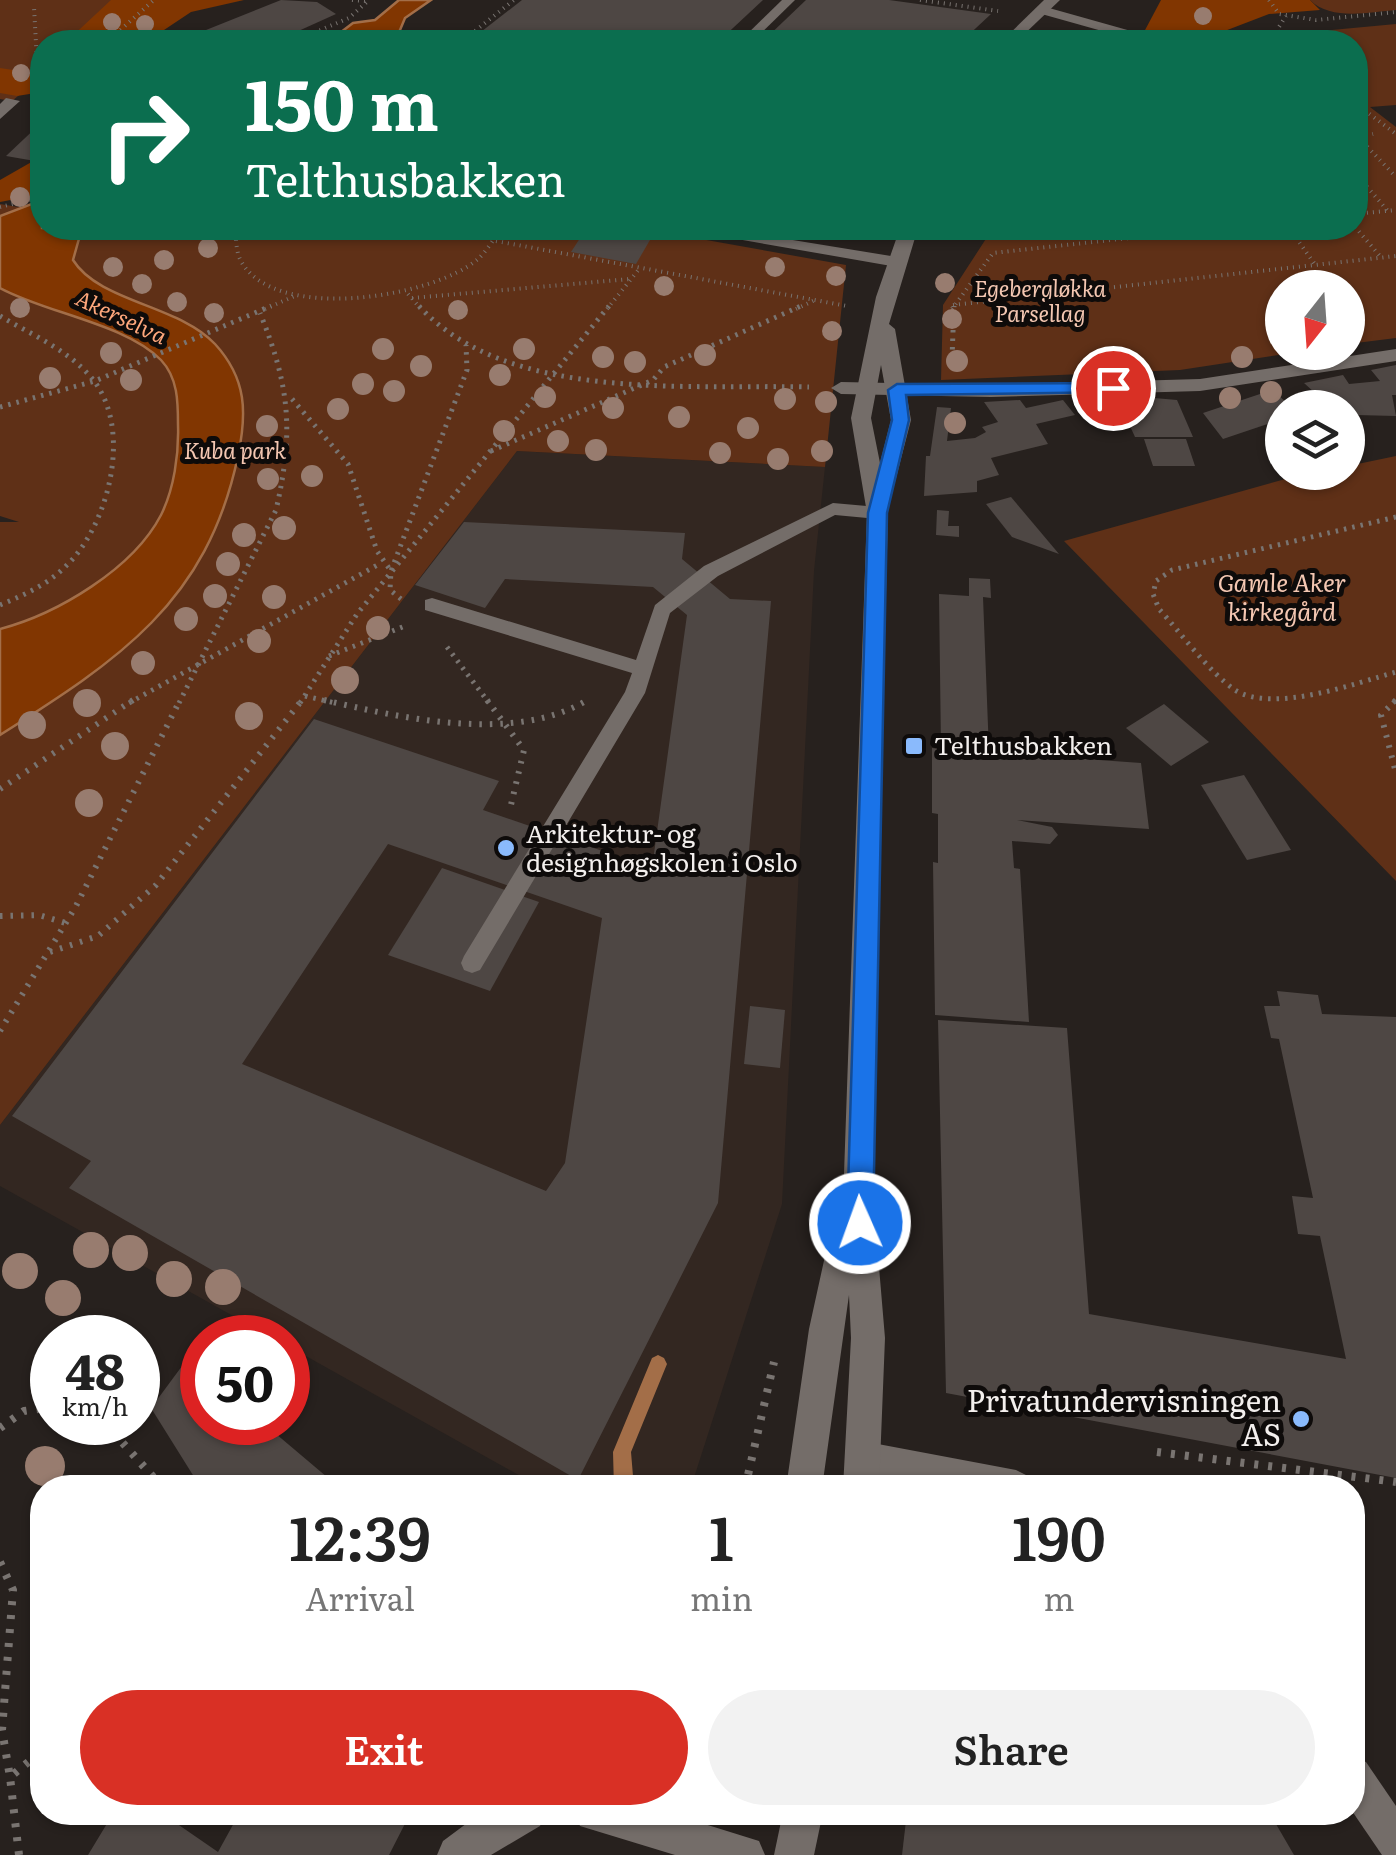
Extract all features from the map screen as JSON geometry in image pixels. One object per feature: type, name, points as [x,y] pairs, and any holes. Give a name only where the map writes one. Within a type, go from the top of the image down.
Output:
[{"type":"main road","points":[[1021,30],[1048,5]]},
{"type":"main road","points":[[878,513],[862,435],[866,387],[904,240]]},
{"type":"main road","points":[[861,1473],[868,1338],[857,1184],[878,513],[901,420],[883,320]]},
{"type":"main road","points":[[841,388],[1200,385],[1396,354]]},
{"type":"main road","points":[[806,1475],[825,1329],[857,1184]]},
{"type":"main road","points":[[1365,1794],[1394,1834]]},
{"type":"main road","points":[[458,1855],[500,1825]]},
{"type":"main road","points":[[640,1825],[746,1855]]},
{"type":"main road","points":[[792,1825],[793,1855]]},
{"type":"main road","points":[[793,1855],[800,1825]]},
{"type":"lane","points":[[758,30],[790,0]]},
{"type":"lane","points":[[1048,5],[1116,30]]},
{"type":"lane","points":[[767,240],[896,262]]},
{"type":"lane","points":[[472,963],[635,693],[662,610],[711,571],[833,509],[878,513]]},
{"type":"lane","points":[[424,608],[643,669]]},
{"type":"path","points":[[120,30],[154,0]]},
{"type":"path","points":[[352,0],[368,1]]},
{"type":"path","points":[[476,30],[514,0]]},
{"type":"path","points":[[1269,0],[1273,10],[1286,16],[1316,20],[1396,12]]},
{"type":"path","points":[[320,30],[349,18],[368,1]]},
{"type":"path","points":[[921,2],[987,8]]},
{"type":"path","points":[[34,7],[35,30]]},
{"type":"path","points":[[1277,30],[1286,16]]},
{"type":"path","points":[[20,83],[30,70]]},
{"type":"path","points":[[1368,113],[1396,134]]},
{"type":"path","points":[[1368,135],[1374,134]]},
{"type":"path","points":[[1368,149],[1396,177]]},
{"type":"path","points":[[1368,188],[1388,211]]},
{"type":"path","points":[[1,207],[30,200]]},
{"type":"path","points":[[1368,213],[1396,210]]},
{"type":"path","points":[[236,240],[236,252],[249,269],[270,284],[299,294],[352,300],[631,279]]},
{"type":"path","points":[[953,362],[952,306],[993,253],[1093,240]]},
{"type":"path","points":[[1298,240],[1315,264]]},
{"type":"path","points":[[1366,240],[1381,257]]},
{"type":"path","points":[[410,296],[463,272],[496,241],[849,306]]},
{"type":"path","points":[[952,306],[1396,256]]},
{"type":"path","points":[[50,952],[76,947],[121,920],[181,855],[305,696],[391,571],[640,268]]},
{"type":"path","points":[[0,408],[95,381],[299,294]]},
{"type":"path","points":[[410,296],[440,328],[466,345],[523,368],[653,380],[841,388]]},
{"type":"path","points":[[490,451],[653,380],[664,367],[814,300]]},
{"type":"path","points":[[260,313],[291,398],[347,462],[368,514],[381,563],[391,571]]},
{"type":"path","points":[[0,316],[95,381],[106,404],[112,435],[104,508],[91,540],[61,574],[0,605]]},
{"type":"path","points":[[424,608],[390,590],[391,571],[467,370],[466,345]]},
{"type":"path","points":[[0,1031],[66,923],[276,510],[290,448],[291,398]]},
{"type":"path","points":[[1396,517],[1172,570],[1156,581],[1152,594],[1159,609],[1222,676],[1250,696],[1286,698],[1396,672]]},
{"type":"path","points":[[0,789],[153,687],[381,563]]},
{"type":"path","points":[[329,656],[412,624]]},
{"type":"path","points":[[439,636],[524,750],[510,809]]},
{"type":"path","points":[[305,696],[346,706],[505,724],[573,712],[594,691],[635,693]]},
{"type":"path","points":[[1396,700],[1381,714],[1396,773]]},
{"type":"path","points":[[0,916],[39,916],[66,923]]},
{"type":"path","points":[[0,1428],[30,1410]]},
{"type":"path","points":[[125,1445],[151,1475]]},
{"type":"path","points":[[1157,1452],[1340,1475]]},
{"type":"path","points":[[1365,1478],[1396,1482]]},
{"type":"path","points":[[0,1562],[14,1590],[2,1730],[18,1820],[19,1855]]},
{"type":"path","points":[[10,1777],[30,1761]]},
{"type":"shaded area","name":"Arkitektur- og designhøgskolen i Oslo","points":[[517,451],[825,467],[814,571],[782,1204],[695,1475],[519,1475],[310,1358],[310,1315],[232,1315],[0,1186],[0,1125]]},
{"type":"green space","points":[[0,0],[138,0],[100,30],[30,30],[30,86],[12,101],[0,99]]},
{"type":"green space","points":[[111,0],[244,0],[191,12],[164,30],[79,30]]},
{"type":"green space","points":[[1161,0],[1310,0],[1320,10],[1269,14],[1227,30],[1145,30]]},
{"type":"green space","points":[[1310,0],[1396,0],[1396,10],[1339,13]]},
{"type":"green space","name":"Egebergløkka Parsellag","points":[[1396,24],[1396,105],[1370,107],[1396,127],[1396,338],[1365,342],[1365,270],[1265,270],[1265,357],[1180,370],[941,380],[943,305],[985,240],[1368,240],[1368,30],[1331,30]]},
{"type":"green space","points":[[0,68],[30,73],[30,94],[0,93]]},
{"type":"green space","points":[[30,163],[30,196],[0,202],[0,180]]},
{"type":"green space","name":"Kuba park","points":[[0,204],[30,209],[30,240],[706,240],[846,265],[825,467],[517,451],[0,1125],[0,522],[19,522],[0,516]]},
{"type":"green space","name":"Gamle Aker kirkegård","points":[[1396,456],[1396,881],[1064,541],[1265,485],[1265,490],[1365,490],[1365,462]]},
{"type":"water","points":[[399,0],[431,0],[405,18],[400,30],[344,30],[353,23],[375,20]]},
{"type":"water","name":"Akerselva","points":[[30,205],[30,240],[79,240],[73,260],[85,274],[120,295],[200,331],[226,357],[239,383],[243,425],[224,507],[204,551],[180,589],[119,653],[0,735],[0,629],[69,601],[113,571],[148,535],[166,505],[172,483],[178,448],[178,408],[171,375],[146,348],[107,328],[0,288],[0,216]]},
{"type":"building","points":[[281,0],[317,2],[336,14],[301,30],[206,30]]},
{"type":"building","points":[[522,0],[763,0],[731,30],[483,30]]},
{"type":"building","points":[[806,0],[889,0],[991,14],[974,30],[775,30]]},
{"type":"building","points":[[30,133],[30,160],[6,156]]},
{"type":"building","points":[[579,240],[650,240],[636,264],[571,252]]},
{"type":"building","points":[[1396,365],[1396,395],[1392,395],[1396,416],[1365,415],[1365,390],[1312,390],[1304,383],[1343,375],[1349,384],[1380,381],[1371,370]]},
{"type":"building","points":[[1265,392],[1265,425],[1223,439],[1203,413]]},
{"type":"building","points":[[1143,397],[1177,400],[1193,437],[1135,437],[1119,402],[1144,402]]},
{"type":"building","points":[[1020,400],[1026,408],[1063,400],[1075,415],[1036,424],[1048,444],[991,458],[999,475],[977,481],[977,492],[924,496],[926,456],[930,456],[937,407],[951,408],[947,441],[975,438],[986,432],[982,427],[998,422],[984,402]]},
{"type":"building","points":[[1144,439],[1186,439],[1195,466],[1153,466]]},
{"type":"building","points":[[1011,497],[1059,554],[1012,537],[986,504]]},
{"type":"building","points":[[937,510],[949,511],[948,526],[959,526],[959,537],[936,535]]},
{"type":"building","points":[[464,522],[685,533],[682,559],[730,599],[771,601],[718,1203],[581,1475],[569,1475],[310,1326],[310,1315],[290,1315],[69,1188],[91,1161],[12,1116],[314,719],[499,781],[483,810],[652,868],[687,615],[653,587],[505,579],[485,608],[415,585]],"holes":[[[388,844],[602,918],[565,1163],[546,1191],[242,1064]]]},
{"type":"building","points":[[969,578],[990,579],[991,598],[983,597],[989,752],[1141,763],[1149,829],[1017,820],[1052,827],[1058,835],[1050,844],[1012,841],[1014,868],[1020,869],[1029,1022],[935,1015],[933,862],[938,863],[938,814],[932,813],[932,748],[941,749],[939,594],[969,596]]},
{"type":"building","points":[[1164,704],[1209,742],[1171,766],[1126,728]]},
{"type":"building","points":[[1244,775],[1291,850],[1247,860],[1201,785]]},
{"type":"building","points":[[442,868],[539,902],[490,991],[388,955]]},
{"type":"building","points":[[1277,991],[1318,995],[1322,1014],[1396,1017],[1396,1478],[946,1393],[938,1020],[1067,1028],[1089,1314],[1346,1359],[1320,1236],[1298,1234],[1292,1196],[1313,1198],[1279,1039],[1271,1038],[1264,1006],[1280,1006]]},
{"type":"building","points":[[750,1006],[785,1010],[780,1068],[744,1064]]},
{"type":"building","points":[[180,1369],[180,1445],[289,1445],[325,1475],[193,1475],[160,1422],[160,1396]]},
{"type":"building","points":[[106,1825],[179,1825],[218,1852],[233,1825],[404,1825],[389,1855],[88,1855]]},
{"type":"building","points":[[905,1825],[1277,1825],[1294,1855],[902,1855]]},
{"type":"waterway","points":[[623,1475],[622,1452],[658,1364]]},
{"type":"place","name":"Telthusbakken","points":[[914,746]]},
{"type":"place","name":"Arkitektur- og designhøgskolen i Oslo","points":[[506,848]]},
{"type":"place","name":"Privatundervisningen AS","points":[[1301,1419]]},
{"type":"route","points":[[860,1223],[857,1184],[878,513],[901,420],[897,390],[1113,388]]}]
